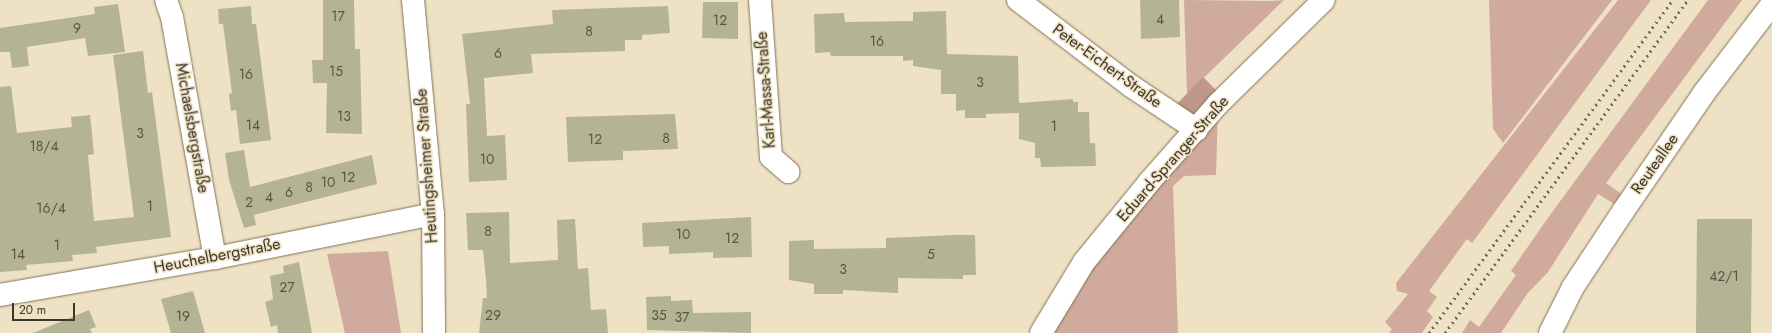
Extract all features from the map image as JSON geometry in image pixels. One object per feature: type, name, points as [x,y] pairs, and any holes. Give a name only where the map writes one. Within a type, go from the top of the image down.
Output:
[{"type":"street","name":"Michaelsbergstraße","points":[[166,0],[172,17],[215,258]]},
{"type":"street","name":"Heutingsheimer Straße","points":[[413,0],[433,214],[434,333]]},
{"type":"street","name":"Karl-Massa-Straße","points":[[760,0],[770,158],[788,172]]},
{"type":"street","name":"Peter-Eichert-Straße","points":[[1018,0],[1131,86],[1197,130]]},
{"type":"street","name":"Eduard-Spranger-Straße","points":[[1041,333],[1084,262],[1218,104],[1324,0]]},
{"type":"street","name":"Reuteallee","points":[[1550,333],[1573,287],[1624,210],[1704,93],[1772,4]]},
{"type":"street","name":"Heuchelbergstraße","points":[[0,294],[215,258],[433,214]]},
{"type":"shaded area","points":[[1184,0],[1271,1],[1284,0],[1187,94]]},
{"type":"shaded area","points":[[1489,0],[1612,0],[1503,143],[1493,129]]},
{"type":"shaded area","points":[[1618,0],[1651,0],[1472,243],[1467,239],[1429,291],[1437,297],[1427,311],[1433,317],[1422,333],[1389,333],[1392,329],[1385,322],[1408,294],[1397,291],[1396,283]]},
{"type":"shaded area","points":[[1708,0],[1742,0],[1606,183],[1630,200],[1624,210],[1598,194],[1548,272],[1527,294],[1501,333],[1462,333],[1470,320],[1479,327],[1516,275],[1511,271],[1550,215]]},
{"type":"shaded area","points":[[1203,77],[1224,98],[1197,130],[1170,111]]},
{"type":"shaded area","points":[[1218,104],[1216,175],[1184,176],[1173,186],[1178,333],[1041,333]]},
{"type":"shaded area","points":[[388,251],[401,333],[345,333],[327,254]]},
{"type":"building","points":[[323,0],[354,0],[355,49],[360,49],[362,134],[326,133],[327,83],[313,83],[312,60],[323,60]]},
{"type":"building","points":[[1140,0],[1179,0],[1180,37],[1141,39]]},
{"type":"building","points":[[703,2],[738,2],[738,39],[702,38]]},
{"type":"building","points":[[118,4],[125,52],[88,56],[85,38],[27,47],[29,66],[12,68],[10,52],[0,52],[0,28],[95,14],[94,7]]},
{"type":"building","points":[[251,6],[252,24],[256,24],[271,140],[240,144],[236,110],[231,111],[229,94],[232,93],[223,24],[219,24],[218,9]]},
{"type":"building","points":[[668,6],[670,33],[642,35],[642,40],[625,40],[625,51],[531,54],[533,73],[484,78],[487,136],[505,135],[507,180],[469,182],[466,104],[470,104],[462,34],[553,24],[552,10]]},
{"type":"building","points":[[946,11],[947,54],[1018,56],[1019,103],[1073,99],[1073,102],[1078,102],[1078,112],[1089,112],[1090,143],[1095,143],[1096,166],[1041,167],[1040,158],[1035,158],[1035,143],[1019,139],[1019,113],[986,114],[986,118],[965,118],[965,110],[956,111],[956,94],[941,94],[941,70],[913,66],[913,60],[903,61],[903,56],[831,56],[830,52],[815,53],[814,14],[844,13],[845,22],[913,21],[913,12]]},
{"type":"building","points":[[143,51],[148,93],[152,92],[171,237],[96,247],[97,253],[72,255],[73,261],[26,265],[27,270],[0,272],[0,87],[11,86],[17,133],[72,127],[71,117],[90,115],[94,154],[88,155],[94,221],[134,217],[113,55]]},
{"type":"building","points":[[675,114],[678,149],[623,151],[623,160],[568,162],[566,117]]},
{"type":"building","points":[[244,150],[250,187],[372,155],[377,184],[254,215],[256,225],[244,228],[229,180],[225,153]]},
{"type":"building","points":[[509,212],[510,263],[558,260],[557,220],[575,219],[578,269],[588,268],[591,310],[606,309],[608,333],[479,333],[483,298],[487,298],[483,250],[468,250],[466,213]]},
{"type":"building","points":[[751,217],[752,257],[713,258],[713,252],[669,254],[669,246],[643,247],[642,223]]},
{"type":"building","points":[[1697,219],[1752,219],[1751,333],[1696,333]]},
{"type":"building","points":[[975,235],[976,275],[963,275],[963,279],[898,278],[898,293],[843,290],[843,294],[814,294],[814,284],[789,280],[789,241],[814,240],[814,249],[886,248],[886,238]]},
{"type":"building","points":[[299,262],[312,333],[278,333],[277,325],[271,327],[265,302],[273,299],[270,276],[284,273],[283,266]]},
{"type":"building","points":[[193,291],[205,333],[171,333],[161,299]]},
{"type":"building","points":[[671,296],[671,301],[692,300],[693,313],[751,312],[751,333],[647,330],[646,297]]},
{"type":"building","points":[[89,310],[96,327],[90,329],[92,333],[33,333]]},
{"type":"railway","points":[[1429,333],[1673,0]]},
{"type":"railway","points":[[1445,333],[1688,0]]}]
